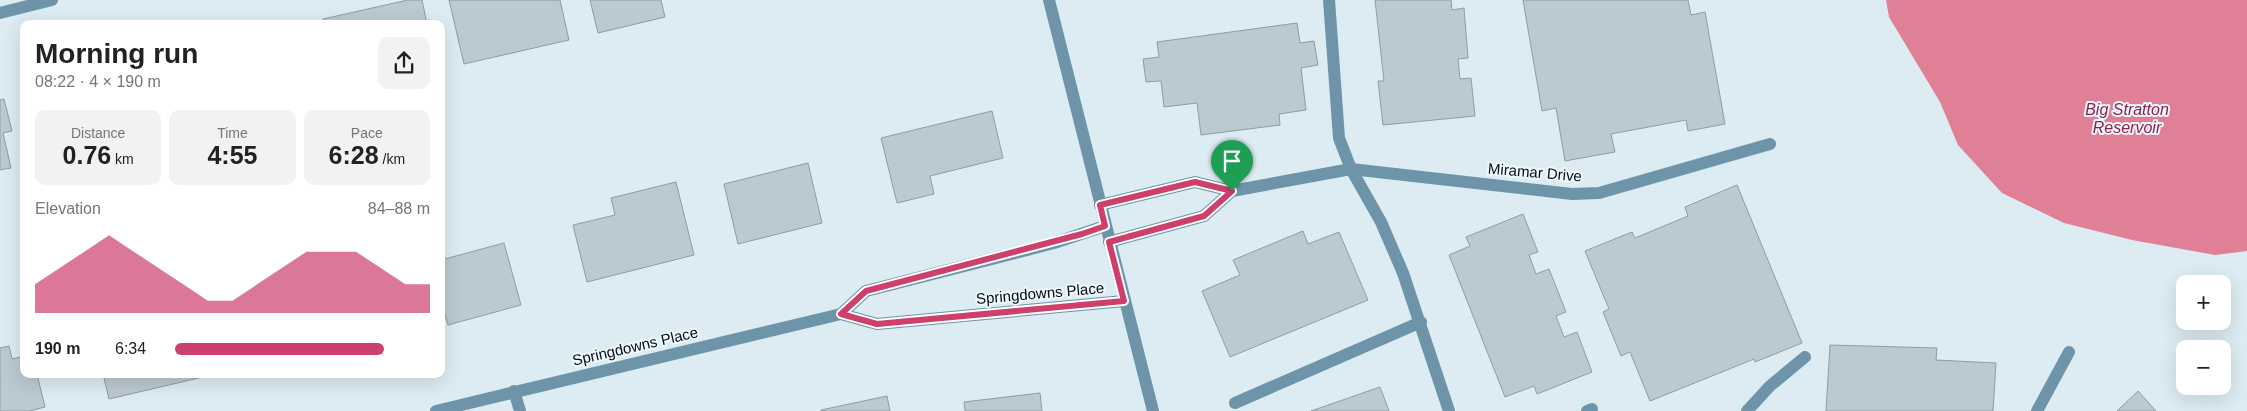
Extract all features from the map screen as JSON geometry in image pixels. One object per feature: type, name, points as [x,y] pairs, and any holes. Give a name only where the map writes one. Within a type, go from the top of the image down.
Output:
[{"type":"street","points":[[0,13],[52,0]]},
{"type":"street","points":[[1049,0],[1153,411]]},
{"type":"street","points":[[1329,0],[1339,138],[1351,169],[1381,222],[1421,322],[1449,411]]},
{"type":"street","name":"Miramar Drive","points":[[1100,205],[1195,182],[1232,191],[1351,169],[1572,194],[1599,193],[1770,144]]},
{"type":"street","points":[[1109,242],[1204,216],[1232,191]]},
{"type":"street","name":"Springdowns Place","points":[[841,314],[866,291],[1054,243],[1105,226]]},
{"type":"street","name":"Springdowns Place","points":[[436,411],[461,408],[514,391],[841,314],[877,324],[1124,301]]},
{"type":"street","points":[[1235,404],[1421,322]]},
{"type":"street","points":[[2037,411],[2069,352]]},
{"type":"street","points":[[1747,411],[1770,386],[1805,357]]},
{"type":"street","points":[[514,391],[520,411]]},
{"type":"water","name":"Big Stratton Reservoir","points":[[1886,0],[2247,0],[2247,251],[2215,255],[2132,240],[2064,223],[2002,193],[1958,145],[1940,102],[1889,17]]},
{"type":"building","points":[[408,0],[422,0],[426,20],[323,20]]},
{"type":"building","points":[[449,0],[560,0],[569,40],[464,64]]},
{"type":"building","points":[[590,0],[661,0],[665,17],[598,33]]},
{"type":"building","points":[[1375,0],[1451,0],[1452,10],[1464,8],[1468,58],[1458,59],[1460,79],[1471,78],[1475,116],[1383,125],[1378,81],[1384,81]]},
{"type":"building","points":[[1523,0],[1688,0],[1691,15],[1705,12],[1725,124],[1688,131],[1686,120],[1611,134],[1615,152],[1565,161],[1556,108],[1542,111]]},
{"type":"building","points":[[1297,23],[1300,43],[1314,41],[1318,65],[1301,68],[1306,110],[1279,114],[1280,125],[1201,135],[1197,103],[1164,107],[1161,81],[1146,82],[1143,59],[1159,57],[1157,42]]},
{"type":"building","points":[[4,99],[12,131],[3,133],[11,168],[0,170],[0,100]]},
{"type":"building","points":[[992,111],[1003,158],[930,176],[934,194],[897,203],[881,138]]},
{"type":"building","points":[[808,163],[822,223],[738,244],[724,184]]},
{"type":"building","points":[[676,182],[694,255],[587,282],[573,225],[615,215],[611,198]]},
{"type":"building","points":[[1737,185],[1802,343],[1755,362],[1754,359],[1650,401],[1630,352],[1621,356],[1603,312],[1609,309],[1585,251],[1632,232],[1635,238],[1688,216],[1685,207]]},
{"type":"building","points":[[1523,214],[1538,252],[1529,255],[1536,274],[1549,269],[1566,312],[1556,316],[1564,337],[1577,332],[1592,372],[1537,394],[1534,386],[1505,397],[1449,255],[1470,246],[1466,237]]},
{"type":"building","points":[[1303,231],[1308,244],[1339,232],[1368,300],[1230,357],[1202,291],[1240,275],[1233,260]]},
{"type":"building","points":[[504,243],[521,305],[448,325],[445,315],[445,259]]},
{"type":"building","points":[[1830,345],[1937,348],[1936,360],[1996,363],[1993,411],[1826,411]]},
{"type":"building","points":[[9,346],[12,359],[20,357],[20,378],[38,378],[45,407],[29,411],[0,411],[0,348]]},
{"type":"building","points":[[104,378],[199,378],[109,399]]},
{"type":"building","points":[[1380,387],[1389,411],[1311,411]]},
{"type":"building","points":[[2138,391],[2156,411],[2117,411]]},
{"type":"building","points":[[1040,393],[1042,411],[965,411],[964,402]]},
{"type":"building","points":[[887,396],[890,411],[821,411],[821,410]]},
{"type":"route","points":[[1195,182],[1232,191],[1204,216],[1109,242],[1124,301],[877,324],[841,314],[866,291],[1054,243],[1105,226],[1100,205],[1195,182]]}]
